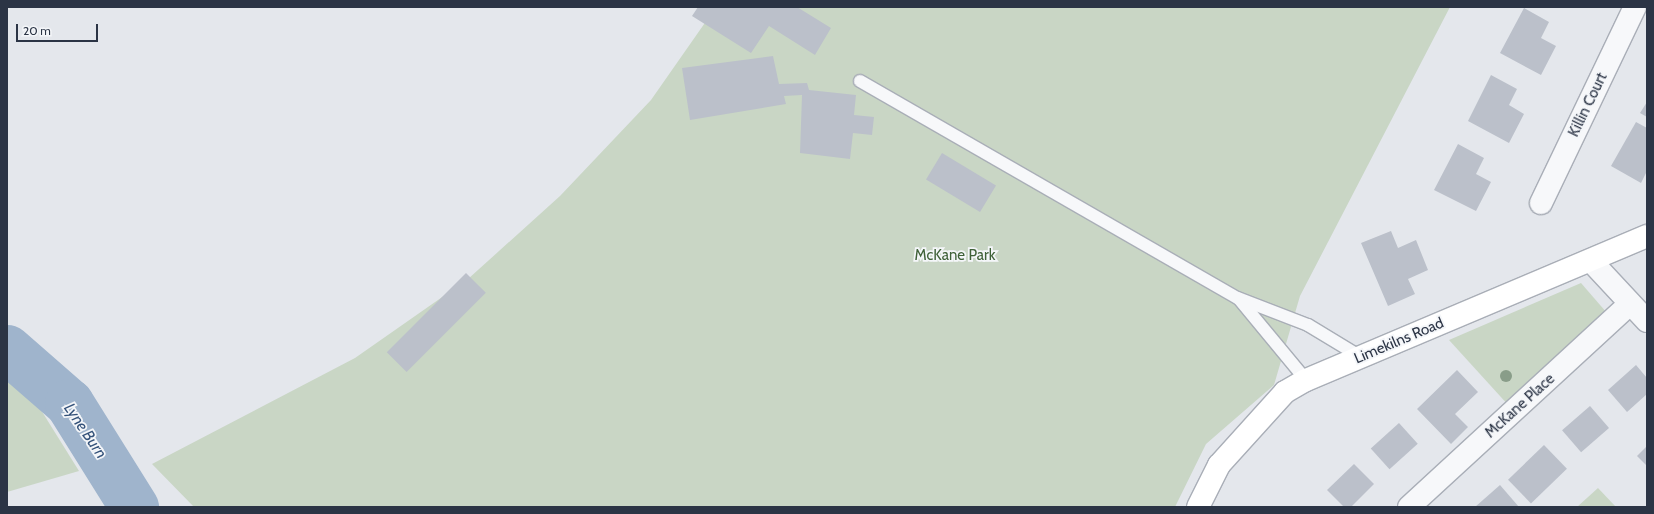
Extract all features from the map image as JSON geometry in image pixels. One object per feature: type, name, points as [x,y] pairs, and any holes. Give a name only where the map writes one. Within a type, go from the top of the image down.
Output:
[{"type":"main road","name":"Limekilns Road","points":[[1198,507],[1219,465],[1286,392],[1306,380],[1591,261],[1647,236]]},
{"type":"street","name":"Killin Court","points":[[1541,203],[1635,7]]},
{"type":"street","points":[[1591,261],[1647,321]]},
{"type":"street","name":"McKane Place","points":[[1409,507],[1630,304]]},
{"type":"lane","points":[[860,81],[1238,298],[1308,325],[1361,357]]},
{"type":"lane","points":[[1238,298],[1306,380]]},
{"type":"green space","name":"McKane Park","points":[[716,7],[1450,7],[1300,296],[1274,385],[1206,444],[1175,507],[194,507],[152,464],[355,358],[468,279],[560,196],[651,100]]},
{"type":"green space","points":[[1581,283],[1607,313],[1510,407],[1449,340]]},
{"type":"green space","points":[[7,379],[36,402],[79,471],[7,492]]},
{"type":"green space","points":[[1598,488],[1616,507],[1577,507]]},
{"type":"building","points":[[698,7],[797,7],[831,28],[815,55],[769,26],[751,53],[692,16]]},
{"type":"building","points":[[1524,8],[1549,22],[1541,38],[1556,46],[1541,75],[1500,53]]},
{"type":"building","points":[[773,56],[779,84],[807,83],[809,90],[856,95],[854,115],[874,117],[872,135],[853,133],[850,159],[800,153],[802,95],[784,96],[786,104],[690,120],[682,68]]},
{"type":"building","points":[[1491,75],[1517,89],[1509,105],[1524,114],[1509,143],[1468,121]]},
{"type":"building","points":[[1647,102],[1647,117],[1640,113]]},
{"type":"building","points":[[1636,122],[1647,128],[1647,171],[1641,183],[1611,166]]},
{"type":"building","points":[[1458,144],[1484,158],[1476,174],[1491,182],[1476,211],[1434,190]]},
{"type":"building","points":[[942,153],[996,185],[980,212],[926,180]]},
{"type":"building","points":[[1391,231],[1398,248],[1416,240],[1428,270],[1408,279],[1415,294],[1388,306],[1361,243]]},
{"type":"building","points":[[466,273],[486,293],[407,372],[387,352]]},
{"type":"building","points":[[1636,365],[1647,378],[1647,394],[1627,412],[1608,390]]},
{"type":"building","points":[[1457,370],[1478,392],[1455,414],[1468,427],[1451,444],[1417,409]]},
{"type":"building","points":[[1590,406],[1609,428],[1581,452],[1562,430]]},
{"type":"building","points":[[1399,423],[1418,444],[1389,469],[1371,448]]},
{"type":"building","points":[[1544,445],[1567,469],[1531,503],[1508,480]]},
{"type":"building","points":[[1647,446],[1647,466],[1637,456]]},
{"type":"building","points":[[1354,464],[1374,484],[1351,507],[1344,507],[1327,490]]},
{"type":"building","points":[[1500,485],[1519,507],[1475,507]]},
{"type":"waterway","name":"Lyne Burn","points":[[7,349],[69,403],[134,507]]}]
